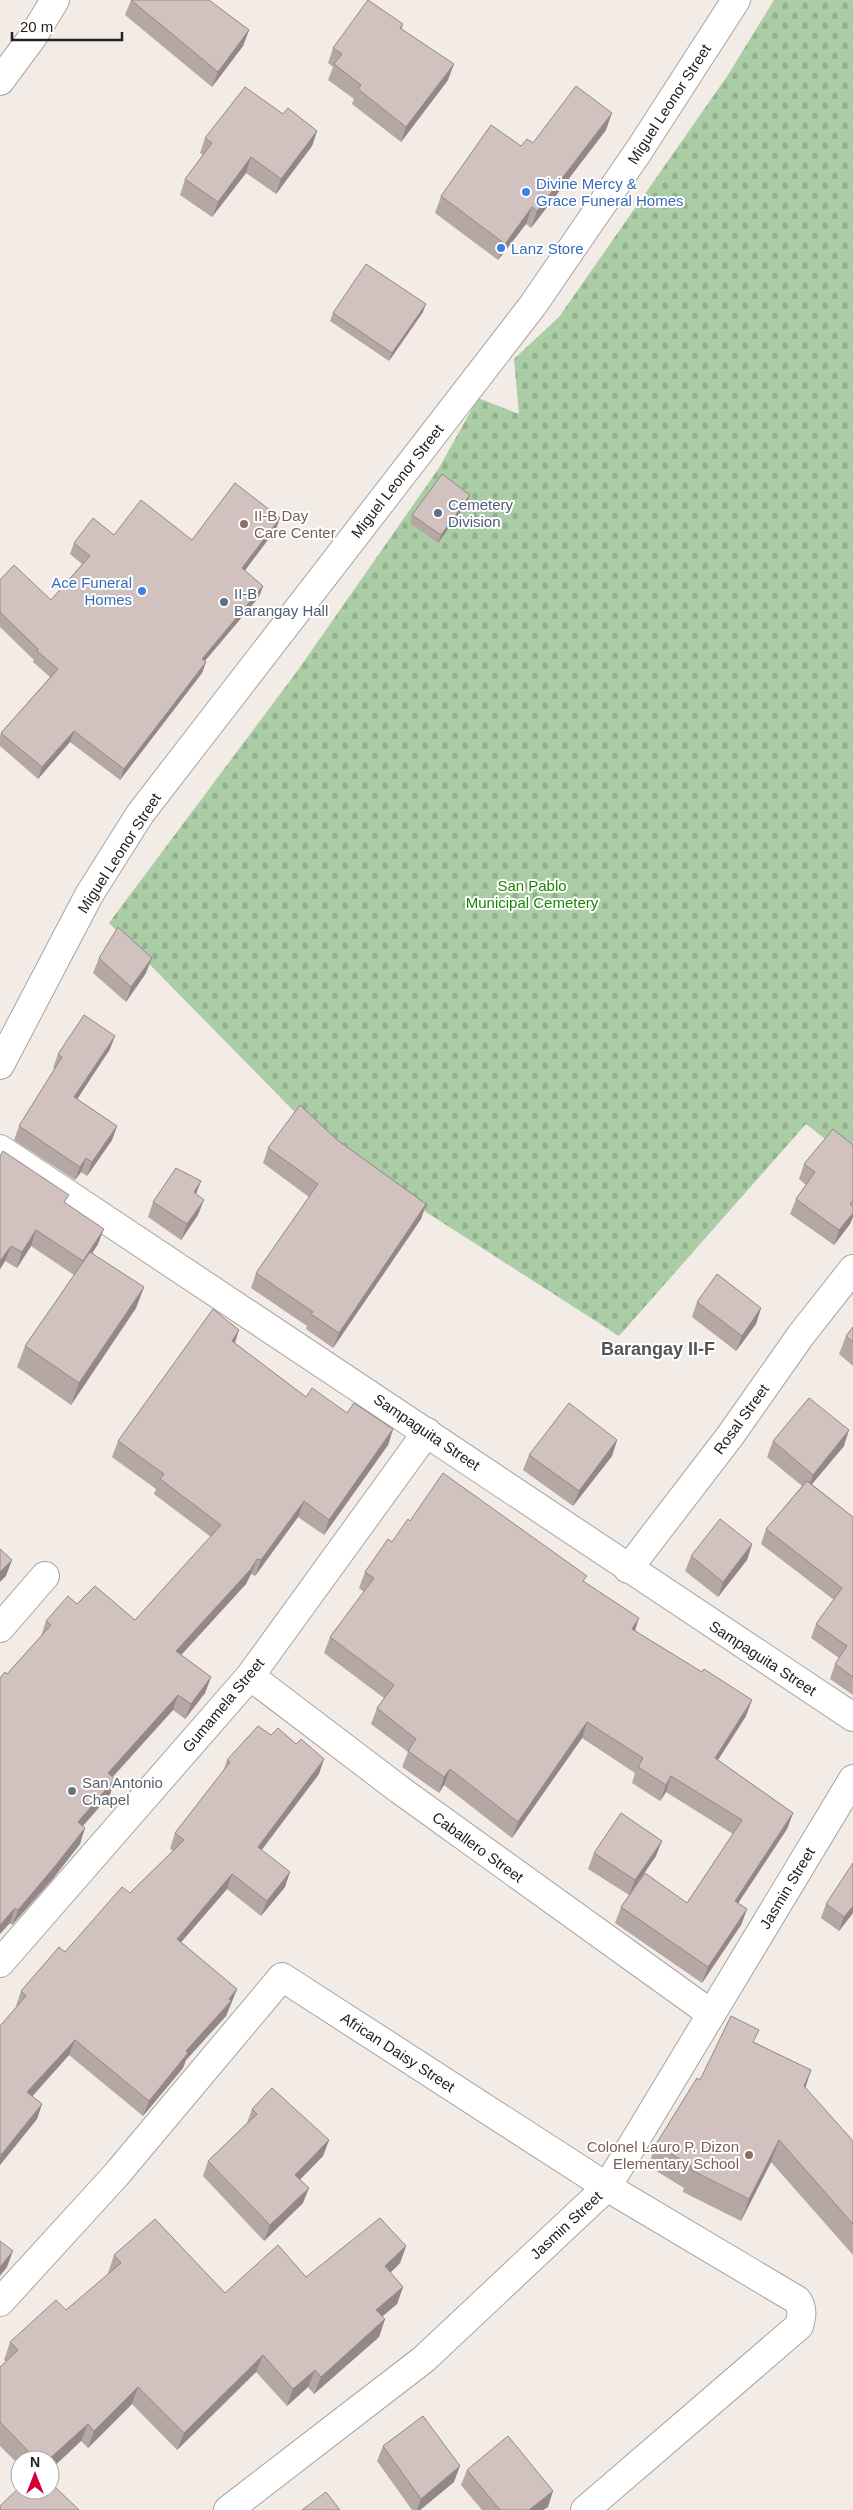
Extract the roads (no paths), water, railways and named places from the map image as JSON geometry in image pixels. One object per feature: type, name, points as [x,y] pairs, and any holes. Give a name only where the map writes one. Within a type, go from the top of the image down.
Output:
[{"type":"street","points":[[0,81],[32,38],[55,0]]},
{"type":"street","name":"Miguel Leonor Street","points":[[0,1066],[89,895],[140,814],[533,305],[645,142],[736,0]]},
{"type":"street","name":"Sampaguita Street","points":[[0,1149],[427,1432],[628,1569],[853,1717]]},
{"type":"street","name":"Rosal Street","points":[[628,1569],[730,1436],[801,1335],[853,1269]]},
{"type":"street","name":"Gumamela Street","points":[[0,1962],[250,1676],[427,1432]]},
{"type":"street","points":[[0,1628],[45,1576]]},
{"type":"street","name":"Caballero Street","points":[[250,1676],[400,1790],[710,2013]]},
{"type":"street","name":"Jasmin Street","points":[[228,2510],[424,2359],[607,2187],[710,2013],[853,1779]]},
{"type":"street","name":"African Daisy Street","points":[[0,2302],[116,2175],[282,1977],[607,2187],[797,2300],[802,2309],[799,2326],[585,2510]]},
{"type":"place","name":"Divine Mercy & Grace Funeral Homes","points":[[526,192]]},
{"type":"place","name":"Lanz Store","points":[[501,248]]},
{"type":"place","name":"Cemetery Division","points":[[438,513]]},
{"type":"place","name":"II-B Day Care Center","points":[[244,524]]},
{"type":"place","name":"Ace Funeral Homes","points":[[142,591]]},
{"type":"place","name":"II-B Barangay Hall","points":[[224,602]]},
{"type":"place","name":"San Antonio Chapel","points":[[72,1791]]},
{"type":"place","name":"Colonel Lauro P. Dizon Elementary School","points":[[749,2155]]},
{"type":"district","name":"Barangay II-F","points":[[658,1349]]},
{"type":"park label","name":"San Pablo Municipal Cemetery","points":[[532,894]]}]
